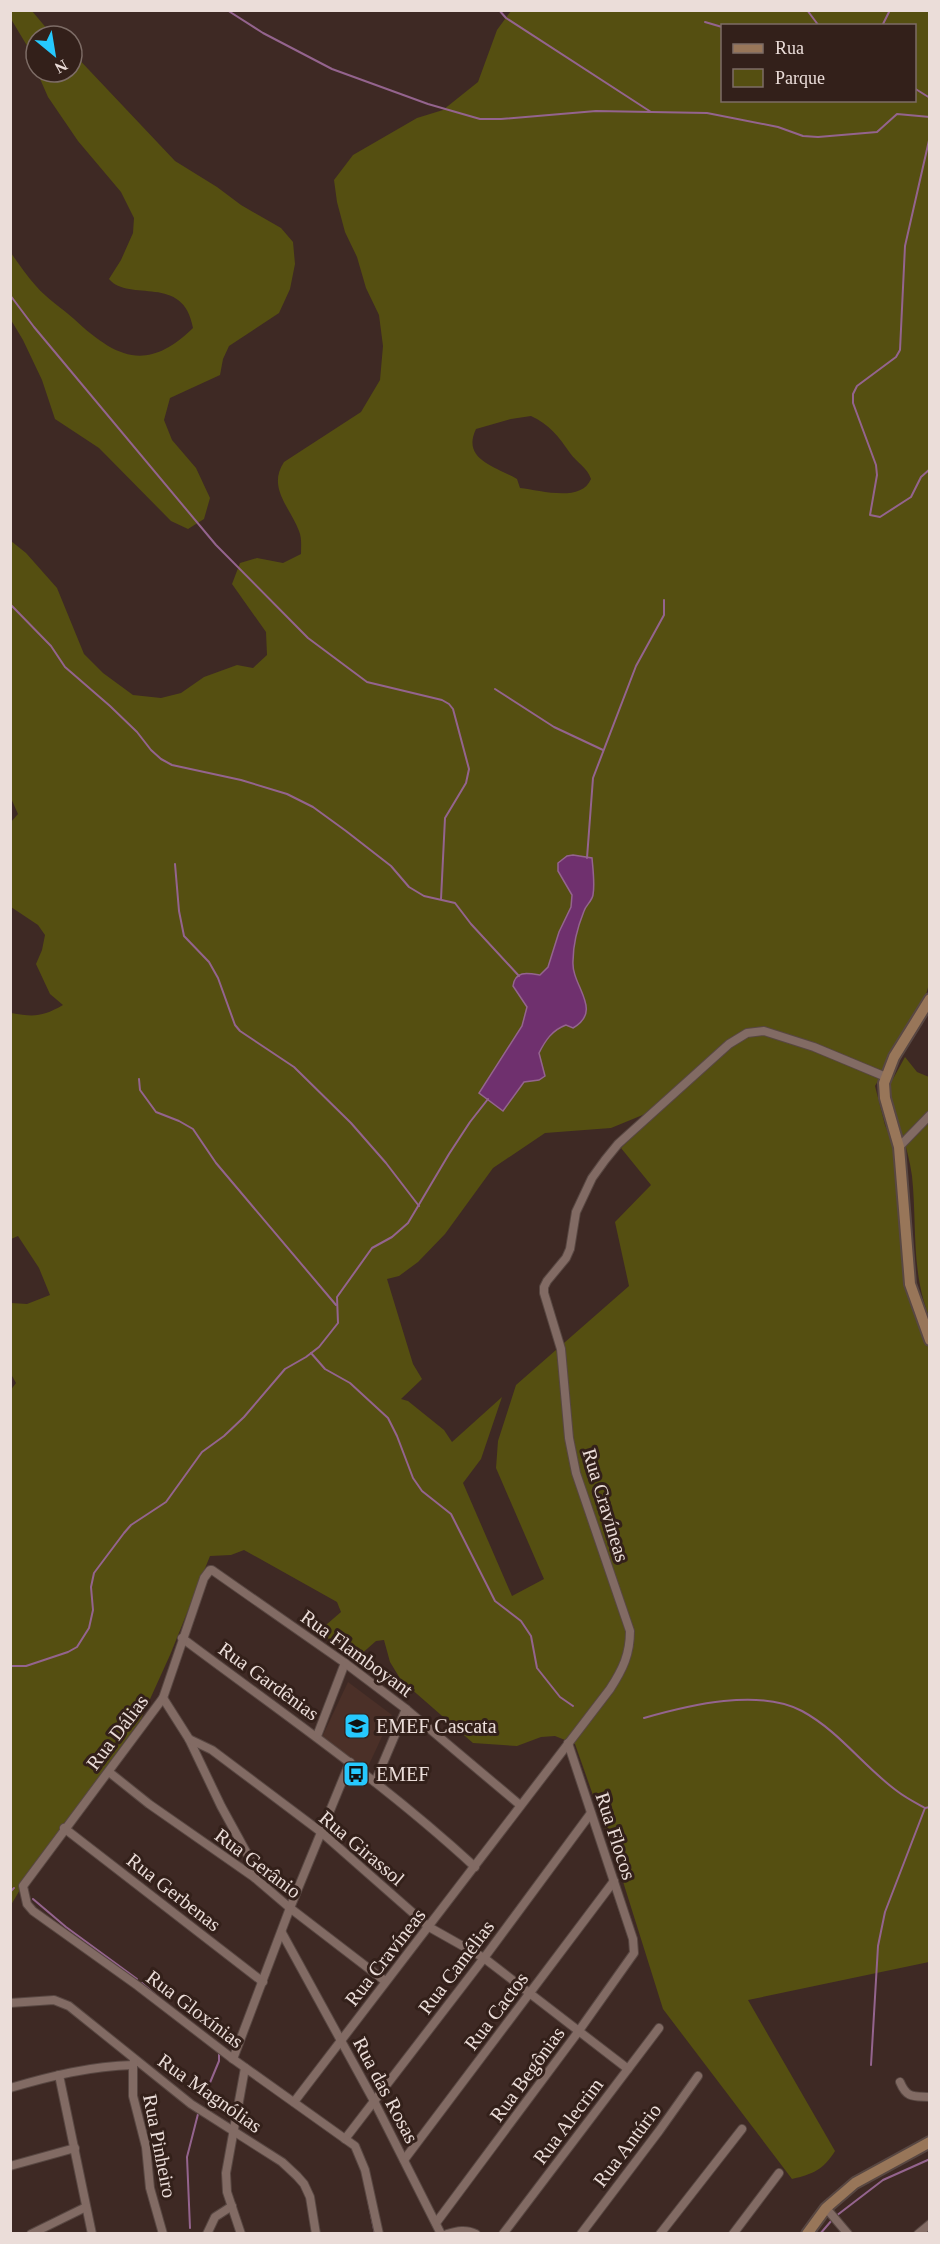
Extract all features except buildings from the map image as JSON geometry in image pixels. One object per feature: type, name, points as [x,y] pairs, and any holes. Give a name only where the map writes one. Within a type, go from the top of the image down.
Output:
[{"type":"street","points":[[930,999],[894,1057],[884,1083],[885,1098],[899,1147],[910,1284],[930,1340]]},
{"type":"street","name":"Rua Cravíneas","points":[[294,2102],[475,1867],[622,1670],[630,1647],[627,1620],[586,1504],[572,1453],[561,1348],[544,1293],[547,1281],[566,1258],[570,1249],[576,1212],[592,1178],[618,1144],[729,1044],[747,1033],[764,1031],[814,1047],[886,1077]]},
{"type":"street","points":[[899,1147],[930,1115]]},
{"type":"street","name":"Rua Dálias","points":[[26,1880],[163,1698],[205,1574],[212,1570],[225,1579]]},
{"type":"street","name":"Rua Flamboyant","points":[[225,1579],[406,1709],[520,1805]]},
{"type":"street","name":"Rua Gardênias","points":[[182,1638],[317,1736],[432,1827],[475,1867]]},
{"type":"street","points":[[317,1736],[345,1663]]},
{"type":"street","points":[[163,1698],[189,1739],[221,1806],[250,1859],[255,1878]]},
{"type":"street","points":[[375,1782],[406,1709]]},
{"type":"street","name":"Rua Girassol","points":[[189,1739],[212,1750],[321,1832],[429,1927],[484,1958],[628,2069]]},
{"type":"street","name":"Rua Flocos","points":[[568,1743],[633,1940]]},
{"type":"street","points":[[233,2059],[290,1908],[350,1762]]},
{"type":"street","name":"Rua Gerânio","points":[[109,1772],[149,1804],[255,1878],[385,1981]]},
{"type":"street","name":"Rua Camélias","points":[[345,2139],[484,1958],[591,1813]]},
{"type":"street","name":"Rua Gerbenas","points":[[64,1828],[263,1982]]},
{"type":"street","name":"Rua Gloxínias","points":[[26,1880],[23,1890],[29,1908],[138,1986],[245,2068],[355,2146],[361,2157],[379,2234]]},
{"type":"street","name":"Rua Cactos","points":[[405,2160],[614,1881]]},
{"type":"street","name":"Rua das Rosas","points":[[282,1933],[374,2101],[441,2234]]},
{"type":"street","name":"Rua Begônias","points":[[436,2223],[632,1958],[635,1949],[633,1940]]},
{"type":"street","name":"Rua Magnólias","points":[[10,2003],[54,2000],[84,2016],[134,2062],[191,2104],[282,2162],[304,2184],[310,2197],[316,2234]]},
{"type":"street","name":"Rua Alecrim","points":[[503,2234],[659,2028]]},
{"type":"street","points":[[10,2088],[59,2075],[134,2062]]},
{"type":"street","name":"Rua Pinheiro","points":[[134,2062],[133,2096],[146,2147],[150,2188],[163,2234]]},
{"type":"street","points":[[242,2234],[227,2193],[226,2173],[245,2068]]},
{"type":"street","points":[[59,2075],[92,2234]]},
{"type":"street","name":"Rua Antúrio","points":[[581,2234],[698,2076]]},
{"type":"street","points":[[900,2082],[904,2091],[909,2095],[930,2097]]},
{"type":"street","points":[[660,2234],[742,2129]]},
{"type":"street","points":[[807,2234],[826,2208],[855,2183],[930,2142]]},
{"type":"street","points":[[10,2166],[75,2148]]},
{"type":"street","points":[[733,2234],[779,2173]]},
{"type":"street","points":[[207,2234],[215,2217],[232,2206]]},
{"type":"street","points":[[31,2234],[86,2207]]},
{"type":"street","points":[[826,2208],[848,2234]]},
{"type":"street","points":[[918,2234],[930,2224]]},
{"type":"street","points":[[447,2234],[472,2232]]},
{"type":"shaded area","points":[[567,856],[592,858],[593,895],[580,923],[573,955],[574,970],[584,997],[586,1013],[582,1021],[573,1028],[566,1025],[550,1036],[539,1053],[545,1076],[539,1080],[524,1082],[503,1111],[479,1093],[522,1026],[527,1007],[513,986],[516,977],[523,974],[540,975],[548,967],[559,932],[571,907],[572,895],[558,871],[558,863]]},
{"type":"shaded area","name":"EMEF Cascata","points":[[348,1682],[392,1715],[366,1771],[322,1737]]},
{"type":"green space","points":[[11,10],[32,11],[43,24],[24,24],[24,41],[11,19]]},
{"type":"green space","points":[[511,11],[929,11],[929,984],[925,998],[875,1086],[885,1125],[895,1149],[910,1302],[929,1348],[929,1962],[748,2000],[835,2151],[817,2170],[792,2179],[663,2009],[620,1872],[575,1744],[555,1736],[541,1737],[517,1746],[473,1743],[401,1680],[390,1662],[384,1640],[376,1641],[359,1656],[336,1648],[319,1631],[341,1612],[337,1602],[244,1550],[231,1555],[210,1556],[141,1719],[34,1866],[11,1905],[10,1391],[16,1383],[11,1374],[11,1303],[27,1304],[50,1295],[39,1268],[18,1236],[11,1239],[11,1013],[38,1015],[63,1005],[50,994],[36,964],[45,935],[38,925],[11,907],[11,822],[18,814],[10,796],[11,541],[26,553],[57,588],[84,654],[103,673],[133,695],[161,698],[181,693],[204,677],[237,665],[253,668],[267,655],[266,632],[232,584],[240,563],[257,558],[283,563],[301,554],[300,534],[279,489],[279,471],[284,462],[361,412],[380,380],[383,346],[379,315],[345,232],[334,180],[353,155],[417,118],[443,110],[478,82],[497,30]],"holes":[[[531,416],[558,436],[587,471],[591,479],[586,486],[569,493],[520,488],[517,479],[491,466],[477,455],[473,448],[476,429]],[[650,1112],[655,1115],[621,1148],[651,1185],[615,1222],[629,1286],[516,1385],[498,1441],[496,1468],[544,1579],[512,1596],[463,1483],[481,1459],[502,1397],[452,1442],[444,1430],[408,1401],[401,1399],[422,1379],[413,1364],[387,1279],[399,1276],[418,1262],[445,1234],[493,1168],[545,1133],[611,1128]]]},
{"type":"green space","points":[[84,65],[175,161],[241,205],[281,228],[293,242],[295,264],[290,289],[279,313],[229,346],[223,359],[220,375],[170,398],[164,420],[172,440],[196,468],[210,498],[204,519],[188,529],[171,521],[99,448],[55,419],[42,380],[11,320],[11,253],[45,295],[89,332],[118,351],[132,355],[146,355],[161,351],[193,328],[188,311],[179,301],[168,295],[118,286],[109,279],[121,260],[133,233],[134,218],[121,192],[78,141],[48,97],[42,84],[84,84]]},
{"type":"green space","points":[[905,1057],[917,1072],[929,1077],[929,1316],[919,1282],[912,1176],[905,1143],[888,1088]]},
{"type":"waterway","points":[[227,10],[263,33],[332,69],[428,104],[480,119],[596,111],[707,113],[778,127],[803,136],[818,137],[877,132],[897,114],[930,117]]},
{"type":"waterway","points":[[499,10],[506,18],[651,112]]},
{"type":"waterway","points":[[807,10],[818,24]]},
{"type":"waterway","points":[[883,24],[890,10]]},
{"type":"waterway","points":[[705,22],[721,27]]},
{"type":"waterway","points":[[916,89],[930,98]]},
{"type":"waterway","points":[[930,136],[905,246],[900,350],[896,357],[857,386],[853,394],[853,403],[876,465],[877,475],[870,515],[880,517],[911,497],[921,477],[930,469]]},
{"type":"waterway","points":[[10,295],[34,327],[216,545],[308,638],[367,682],[442,700],[453,709],[469,769],[466,783],[445,818],[441,899]]},
{"type":"waterway","points":[[587,858],[593,778],[636,666],[664,615],[664,600]]},
{"type":"waterway","points":[[10,604],[51,646],[65,667],[110,706],[161,759],[172,765],[241,780],[287,794],[313,807],[391,866],[409,887],[424,896],[455,903],[471,924],[519,976]]},
{"type":"waterway","points":[[495,689],[554,727],[603,750]]},
{"type":"waterway","points":[[175,864],[179,911],[184,936],[209,962],[218,978],[235,1025],[240,1031],[294,1067],[351,1123],[419,1206]]},
{"type":"waterway","points":[[139,1079],[140,1090],[156,1112],[193,1129],[216,1163],[336,1305]]},
{"type":"waterway","points":[[10,1666],[26,1666],[77,1647],[89,1628],[93,1610],[91,1587],[94,1573],[131,1525],[166,1502],[202,1452],[244,1417],[285,1369],[319,1347],[338,1323],[337,1297],[372,1248],[392,1237],[408,1223],[449,1154],[488,1099]]},
{"type":"waterway","points":[[311,1353],[325,1369],[350,1383],[388,1418],[413,1478],[422,1491],[451,1514],[495,1601],[521,1621],[531,1636],[537,1668],[560,1697],[573,1706]]},
{"type":"waterway","points":[[644,1718],[682,1708],[724,1701],[745,1700],[785,1704],[802,1711],[828,1729],[900,1794],[925,1808],[930,1807]]},
{"type":"waterway","points":[[871,2065],[878,1946],[885,1912],[925,1808]]},
{"type":"waterway","points":[[10,1892],[14,1888]]},
{"type":"waterway","points":[[33,1899],[66,1927],[137,1979]]},
{"type":"waterway","points":[[142,1983],[158,1997]]},
{"type":"waterway","points":[[204,2097],[219,2061],[219,2053]]},
{"type":"waterway","points":[[190,2228],[187,2157],[198,2114]]},
{"type":"waterway","points":[[836,2216],[883,2180],[930,2159]]},
{"type":"waterway","points":[[367,2195],[375,2234]]},
{"type":"waterway","points":[[820,2234],[832,2220]]},
{"type":"place","name":"EMEF Cascata","points":[[357,1726]]},
{"type":"place","name":"EMEF","points":[[356,1774]]}]
